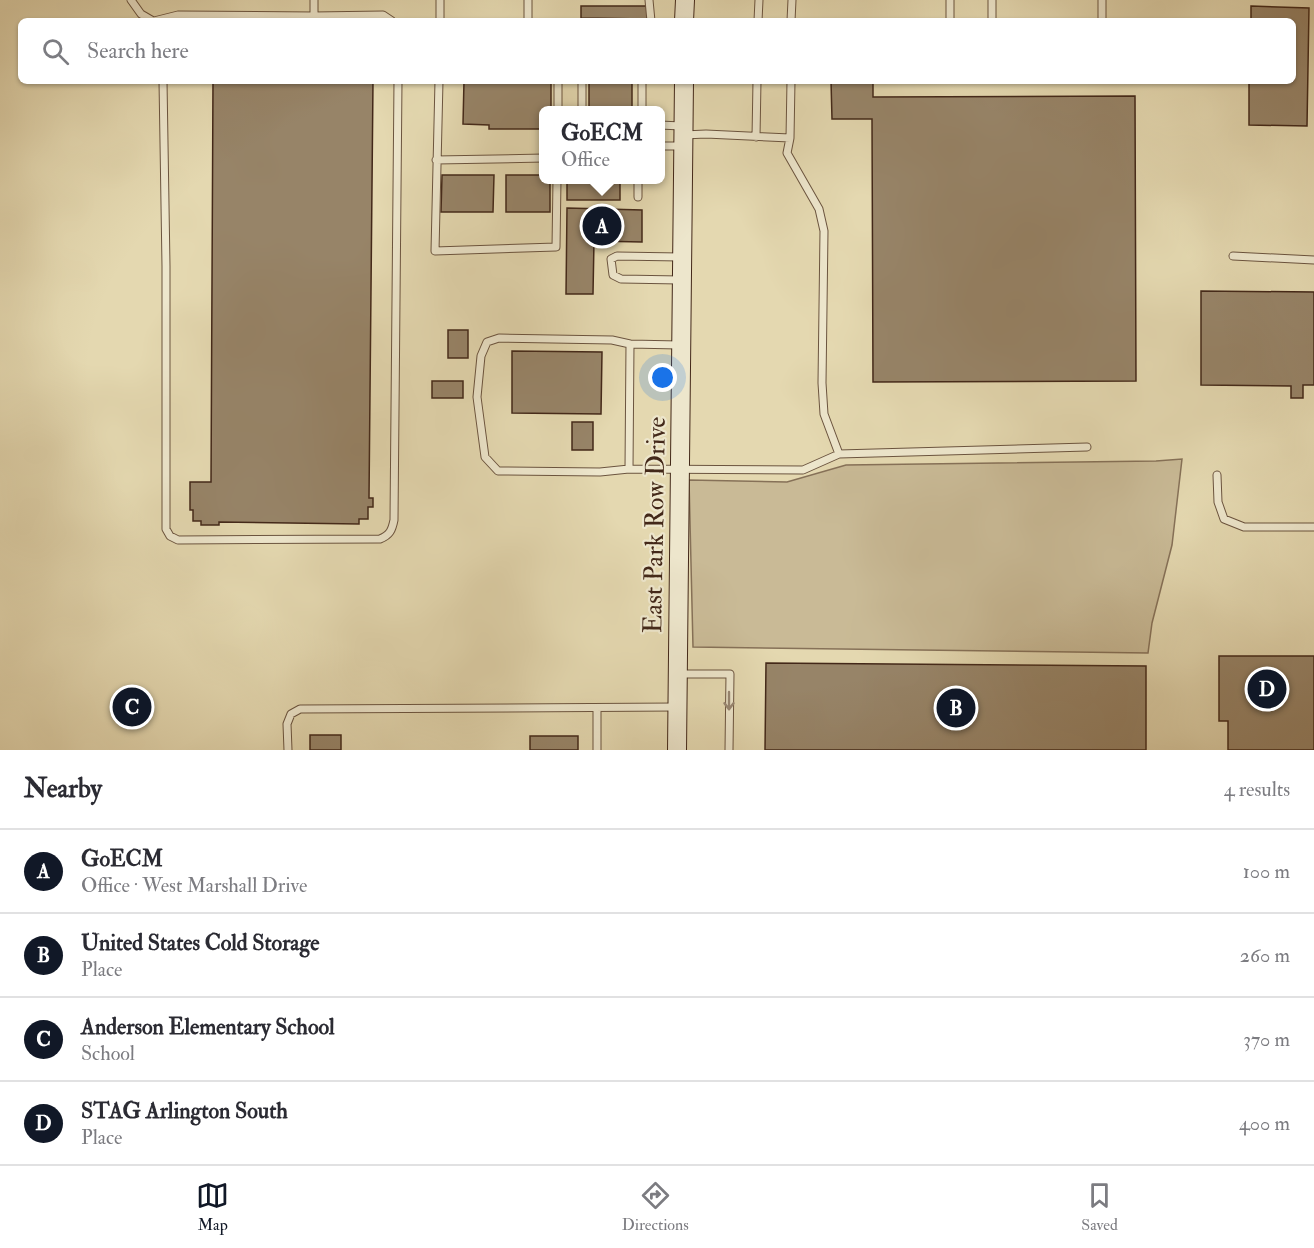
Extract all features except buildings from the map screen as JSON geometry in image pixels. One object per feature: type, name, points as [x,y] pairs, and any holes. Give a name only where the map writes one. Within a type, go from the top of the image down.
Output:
[{"type":"main road","points":[[684,18],[685,0]]},
{"type":"main road","name":"East Park Row Drive","points":[[677,750],[684,84]]},
{"type":"lane","points":[[131,0],[141,14],[148,18]]},
{"type":"lane","points":[[314,0],[314,15]]},
{"type":"lane","points":[[440,18],[441,0]]},
{"type":"lane","points":[[528,0],[528,18]]},
{"type":"lane","points":[[650,0],[651,18]]},
{"type":"lane","points":[[758,18],[759,0]]},
{"type":"lane","points":[[791,18],[792,0]]},
{"type":"lane","points":[[950,0],[950,18]]},
{"type":"lane","points":[[992,0],[992,18]]},
{"type":"lane","points":[[1102,0],[1102,18]]},
{"type":"lane","points":[[166,18],[178,15],[383,15],[388,18]]},
{"type":"lane","points":[[163,84],[166,529],[170,536],[178,540],[190,540],[380,539],[387,537],[392,531],[394,520],[398,84]]},
{"type":"lane","points":[[439,84],[435,250],[556,247],[556,184]]},
{"type":"lane","points":[[558,84],[558,106]]},
{"type":"lane","points":[[582,84],[582,106]]},
{"type":"lane","points":[[642,84],[642,106]]},
{"type":"lane","points":[[756,137],[757,84]]},
{"type":"lane","points":[[791,84],[790,138],[787,153],[819,209],[824,231],[824,414],[839,454]]},
{"type":"lane","points":[[665,127],[684,136]]},
{"type":"lane","points":[[665,144],[684,136],[706,134],[790,138]]},
{"type":"lane","points":[[436,160],[539,158]]},
{"type":"lane","points":[[638,184],[638,197]]},
{"type":"lane","points":[[683,258],[617,256],[611,259],[613,275],[621,279],[683,280]]},
{"type":"lane","points":[[1233,256],[1314,261]]},
{"type":"lane","points":[[682,345],[630,344],[612,340],[499,338],[487,342],[481,356],[477,397],[485,457],[498,471],[803,470],[839,454],[1087,447]]},
{"type":"lane","points":[[629,469],[630,344]]},
{"type":"lane","points":[[1217,475],[1218,502],[1224,519],[1244,527],[1314,527]]},
{"type":"lane","points":[[677,674],[730,674],[729,750]]},
{"type":"lane","points":[[288,750],[287,724],[291,714],[300,709],[677,707]]},
{"type":"lane","points":[[597,708],[597,750]]},
{"type":"shaded area","points":[[1182,459],[1172,545],[1152,623],[1148,653],[693,647],[689,480],[787,482],[846,465]]},
{"type":"place","name":"GoECM","points":[[602,226]]},
{"type":"place","name":"STAG Arlington South","points":[[1267,689]]},
{"type":"place","name":"Anderson Elementary School","points":[[132,707]]},
{"type":"place","name":"United States Cold Storage","points":[[956,708]]}]
